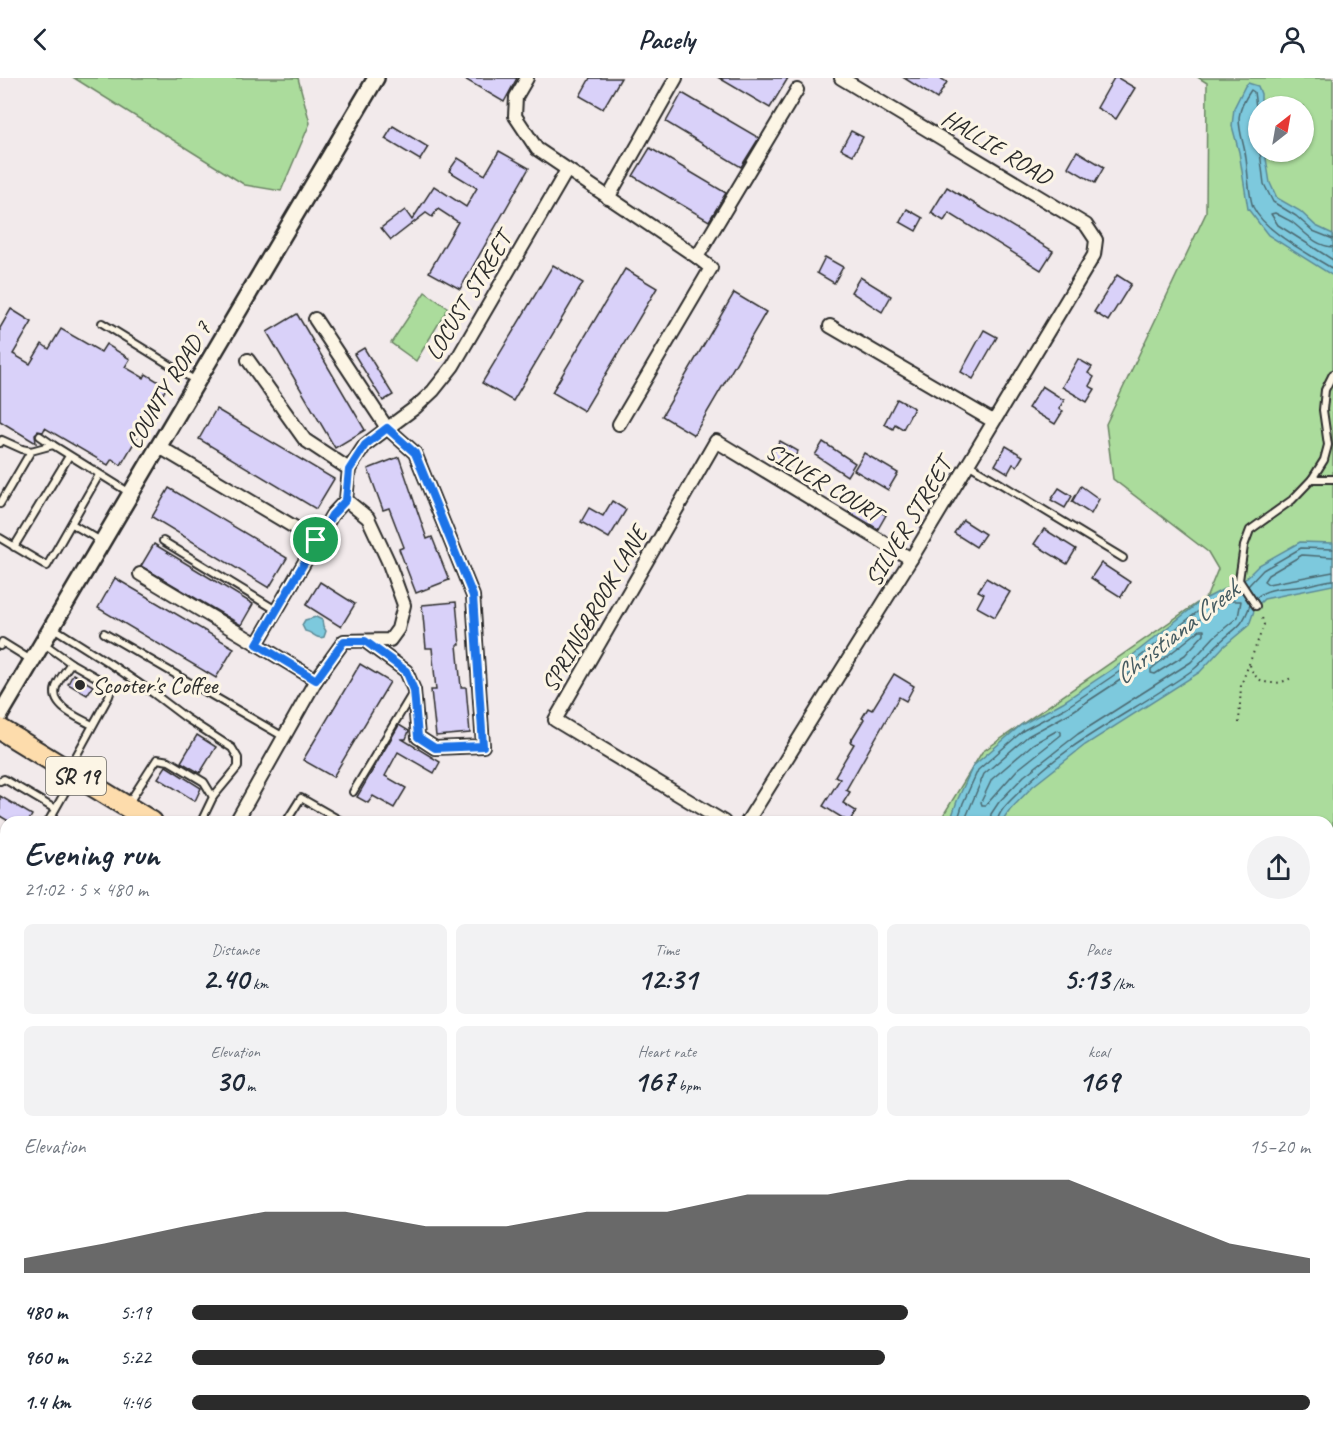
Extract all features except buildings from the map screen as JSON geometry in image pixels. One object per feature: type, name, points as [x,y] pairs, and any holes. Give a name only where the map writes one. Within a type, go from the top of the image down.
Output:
[{"type":"main road","name":"SR 19","points":[[0,729],[142,816]]},
{"type":"street","name":"COUNTY ROAD 7","points":[[0,715],[376,78]]},
{"type":"street","points":[[527,78],[516,97],[515,116],[537,149],[711,268],[619,424]]},
{"type":"street","points":[[608,198],[676,78]]},
{"type":"street","name":"HALLIE ROAD","points":[[841,78],[1086,225],[1096,240]]},
{"type":"street","points":[[697,257],[797,90]]},
{"type":"street","name":"LOCUST STREET","points":[[346,500],[349,470],[365,445],[416,407],[433,391],[453,366],[567,170]]},
{"type":"street","name":"SILVER STREET","points":[[751,816],[911,559],[1094,255],[1096,240]]},
{"type":"street","points":[[315,319],[387,428],[415,453],[473,596],[483,746],[435,748],[418,737],[414,690],[406,671],[365,641]]},
{"type":"street","points":[[830,326],[993,421]]},
{"type":"street","points":[[248,360],[305,440],[349,470]]},
{"type":"street","name":"SILVER COURT","points":[[716,441],[911,559]]},
{"type":"street","name":"SPRINGBROOK LANE","points":[[714,816],[555,720],[716,441]]},
{"type":"street","points":[[158,446],[316,540]]},
{"type":"street","points":[[239,816],[316,680],[344,641],[390,640],[398,629],[404,605],[388,561],[368,518],[346,500],[332,515],[316,540],[257,644]]},
{"type":"street","points":[[140,574],[316,680]]},
{"type":"lane","points":[[102,322],[197,381]]},
{"type":"lane","points":[[1256,606],[1239,580],[1244,546],[1250,530],[1292,500],[1312,479],[1324,460],[1328,444],[1323,410],[1325,390],[1333,374]]},
{"type":"lane","points":[[40,436],[130,493]]},
{"type":"lane","points":[[0,443],[2,440],[31,451],[54,445]]},
{"type":"lane","points":[[0,504],[31,451]]},
{"type":"lane","points":[[14,547],[69,456]]},
{"type":"lane","points":[[968,464],[1123,558]]},
{"type":"lane","points":[[0,538],[48,566],[99,475]]},
{"type":"lane","points":[[1312,479],[1333,479]]},
{"type":"lane","points":[[72,524],[101,541]]},
{"type":"lane","points":[[164,541],[276,610]]},
{"type":"lane","points":[[52,627],[109,663],[232,748],[238,758],[238,767],[213,797],[204,816]]},
{"type":"lane","points":[[104,633],[284,737]]},
{"type":"lane","points":[[0,646],[2,642],[32,661]]},
{"type":"lane","points":[[43,642],[70,663],[108,684],[111,690],[92,725],[52,816]]},
{"type":"lane","points":[[70,663],[56,687],[54,694],[56,700],[60,706],[92,725]]},
{"type":"lane","points":[[353,792],[414,690]]},
{"type":"lane","points":[[127,807],[157,759],[169,761],[204,782],[213,797]]},
{"type":"lane","points":[[0,781],[4,779],[55,810]]},
{"type":"lane","points":[[290,816],[301,798],[332,816]]},
{"type":"path","points":[[1239,723],[1241,685],[1263,625],[1263,618],[1256,606]]},
{"type":"path","points":[[1250,665],[1251,672],[1266,683],[1275,684],[1291,678]]},
{"type":"green space","points":[[74,78],[298,78],[310,123],[281,191],[245,185]]},
{"type":"green space","points":[[1199,78],[1333,78],[1333,816],[943,816],[982,752],[1207,596],[1218,569],[1208,552],[1113,479],[1106,424],[1206,213],[1207,83]]},
{"type":"green space","points":[[425,292],[448,308],[416,361],[391,343]]},
{"type":"water","points":[[1248,83],[1258,86],[1261,94],[1261,96],[1248,96],[1248,162],[1267,162],[1270,183],[1277,198],[1300,211],[1316,226],[1333,234],[1333,276],[1268,235],[1248,209],[1239,152],[1232,126],[1234,108]]},
{"type":"water","name":"Christiana Creek","points":[[1300,542],[1333,543],[1333,585],[1264,599],[1255,608],[1249,625],[1223,647],[1200,672],[1085,745],[1033,786],[1006,816],[952,816],[973,766],[1021,725],[1063,702],[1129,658],[1201,601],[1226,588],[1237,587],[1259,565]]},
{"type":"water","points":[[316,617],[322,620],[326,631],[324,637],[305,631],[302,625],[305,620]]},
{"type":"place","name":"Scooter's Coffee","points":[[80,685]]},
{"type":"route","points":[[387,428],[415,453],[473,596],[483,746],[435,748],[418,737],[414,690],[406,671],[365,641],[344,641],[316,680],[257,644],[316,540],[332,515],[346,500],[349,470],[365,445],[387,428]]}]
